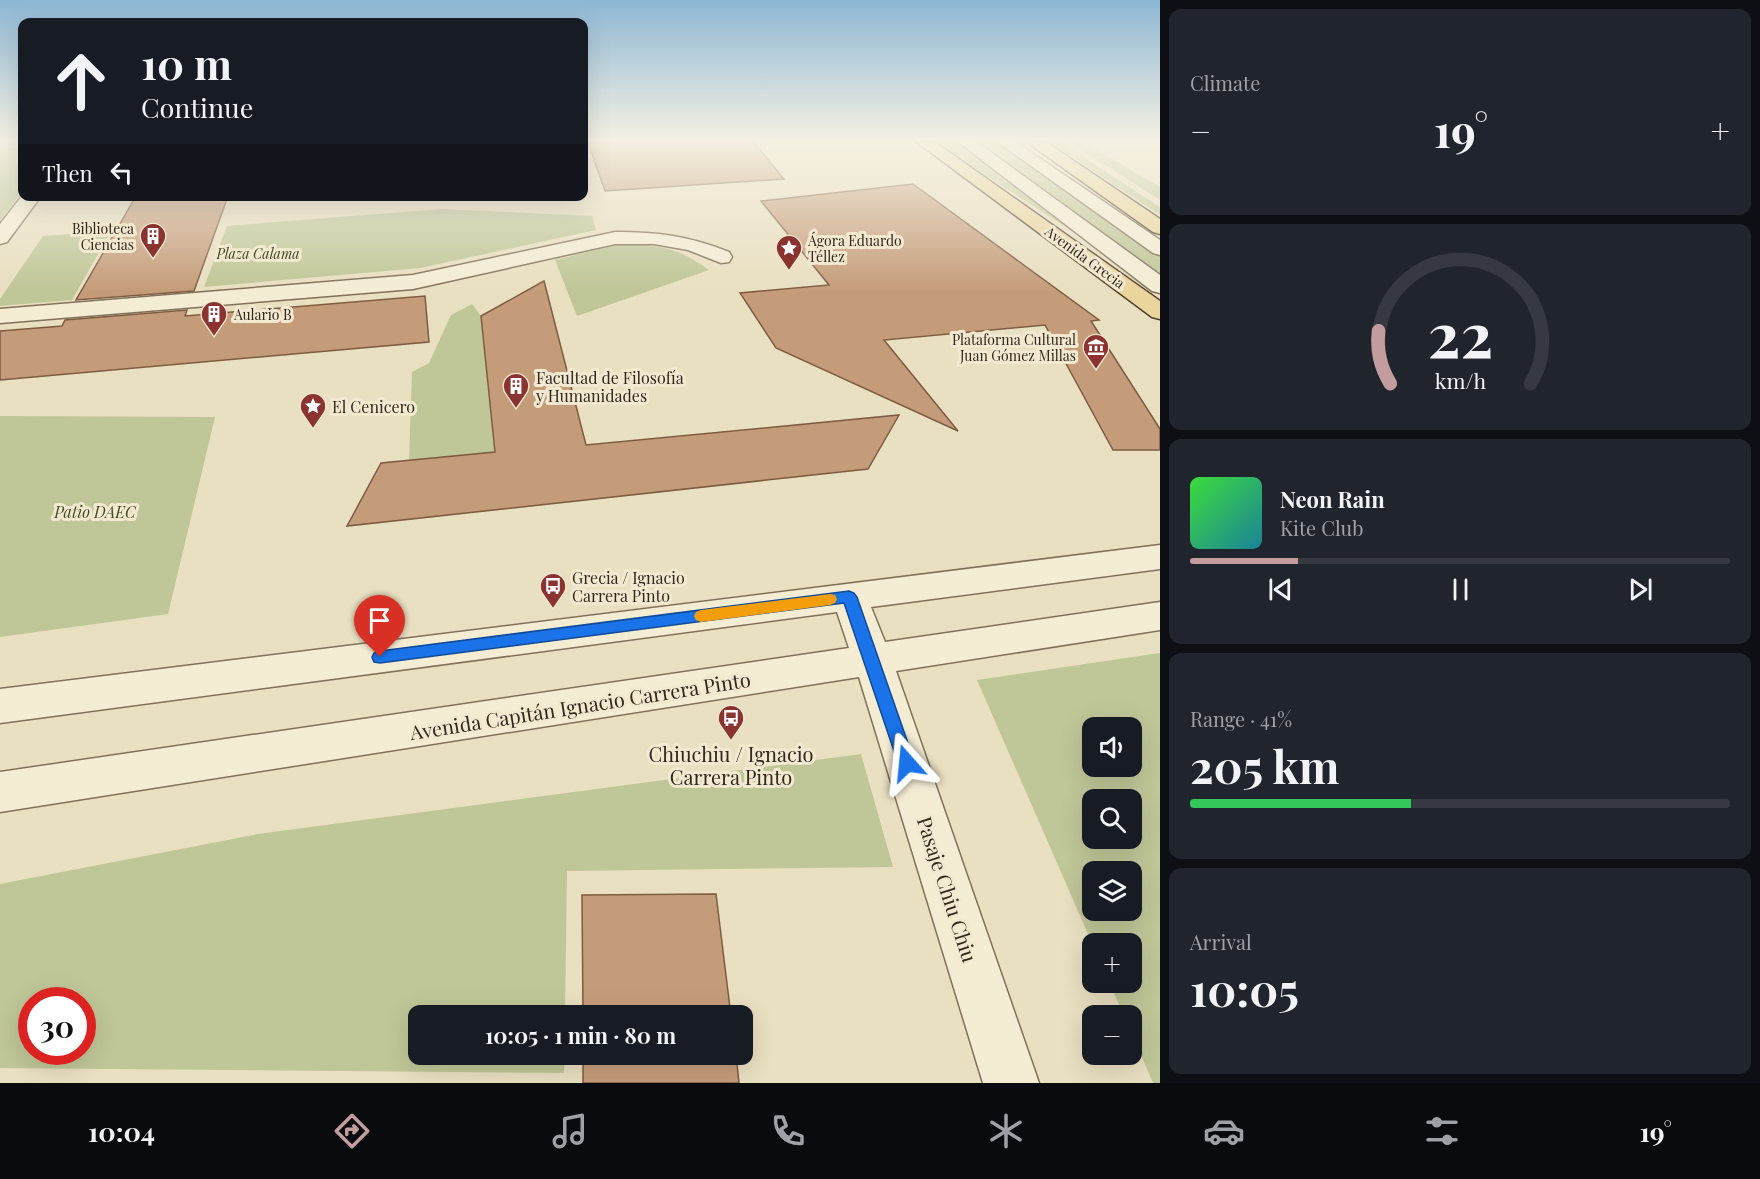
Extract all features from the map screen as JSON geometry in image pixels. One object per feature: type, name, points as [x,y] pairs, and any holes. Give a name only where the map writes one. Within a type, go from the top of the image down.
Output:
[{"type":"main road","name":"Avenida Grecia","points":[[992,191],[1160,312]]},
{"type":"main road","points":[[1106,191],[1160,228]]},
{"type":"street","points":[[1032,191],[1160,286]]},
{"type":"street","points":[[1076,191],[1160,249]]},
{"type":"street","points":[[0,238],[28,201]]},
{"type":"street","points":[[0,316],[413,282],[615,238],[654,238],[693,245],[721,256]]},
{"type":"street","points":[[0,706],[1160,557]]},
{"type":"street","name":"Pasaje Chiu Chiu","points":[[849,597],[873,661],[1011,1083]]},
{"type":"street","name":"Avenida Capitán Ignacio Carrera Pinto","points":[[0,792],[1160,616]]},
{"type":"green space","points":[[0,191],[18,191],[18,197],[0,220]]},
{"type":"green space","points":[[1009,191],[1023,191],[1104,252]]},
{"type":"green space","points":[[1041,191],[1066,191],[1160,257],[1160,275]]},
{"type":"green space","points":[[1123,191],[1135,191],[1160,207],[1160,215]]},
{"type":"green space","points":[[1145,191],[1160,191],[1160,200]]},
{"type":"green space","name":"Plaza Calama","points":[[442,209],[592,216],[596,230],[420,268],[204,287],[227,226]]},
{"type":"green space","points":[[111,231],[72,300],[0,306],[0,299],[43,236]]},
{"type":"green space","points":[[623,243],[648,245],[678,252],[709,270],[577,316],[555,260]]},
{"type":"green space","points":[[472,304],[481,316],[495,452],[409,461],[412,372],[429,363],[451,315]]},
{"type":"green space","name":"Patio DAEC","points":[[0,416],[215,417],[168,614],[0,637]]},
{"type":"green space","points":[[1160,653],[1160,1083],[1153,1083],[1142,1058],[1142,1005],[1119,1005],[1114,993],[1142,993],[1142,933],[1088,933],[1082,921],[1142,921],[1142,861],[1082,861],[1082,920],[977,680]]},
{"type":"green space","points":[[861,754],[893,867],[567,871],[565,1005],[408,1005],[408,1065],[564,1065],[564,1073],[0,1068],[0,884],[258,834]]},
{"type":"building","points":[[855,191],[922,191],[1099,320],[1091,321],[1160,429],[1160,450],[1113,450],[1045,325],[884,340],[958,431],[776,348],[740,293],[829,285],[761,201]]},
{"type":"building","points":[[133,201],[226,201],[194,291],[76,300]]},
{"type":"building","name":"Facultad de Filosofía y Humanidades","points":[[544,281],[586,445],[899,415],[868,469],[347,526],[381,463],[495,452],[481,316]]},
{"type":"building","name":"Aulario B","points":[[425,296],[429,342],[0,380],[0,331],[62,326],[65,320],[187,310],[185,316]]},
{"type":"building","points":[[716,894],[730,1005],[583,1005],[582,895]]},
{"type":"building","points":[[583,1065],[737,1065],[739,1083],[583,1083]]},
{"type":"slow traffic","points":[[701,616],[830,599]]},
{"type":"place","name":"Biblioteca Ciencias","points":[[153,259]]},
{"type":"place","name":"Ágora Eduardo Téllez","points":[[789,271]]},
{"type":"place","name":"Aulario B","points":[[214,337]]},
{"type":"place","name":"Plataforma Cultural Juan Gómez Millas","points":[[1096,370]]},
{"type":"place","name":"Facultad de Filosofía y Humanidades","points":[[516,409]]},
{"type":"place","name":"El Cenicero","points":[[313,429]]},
{"type":"place","name":"Grecia / Ignacio Carrera Pinto","points":[[553,609]]},
{"type":"place","name":"Chiuchiu / Ignacio Carrera Pinto","points":[[731,741]]},
{"type":"route","points":[[380,657],[849,597],[907,763]]}]
